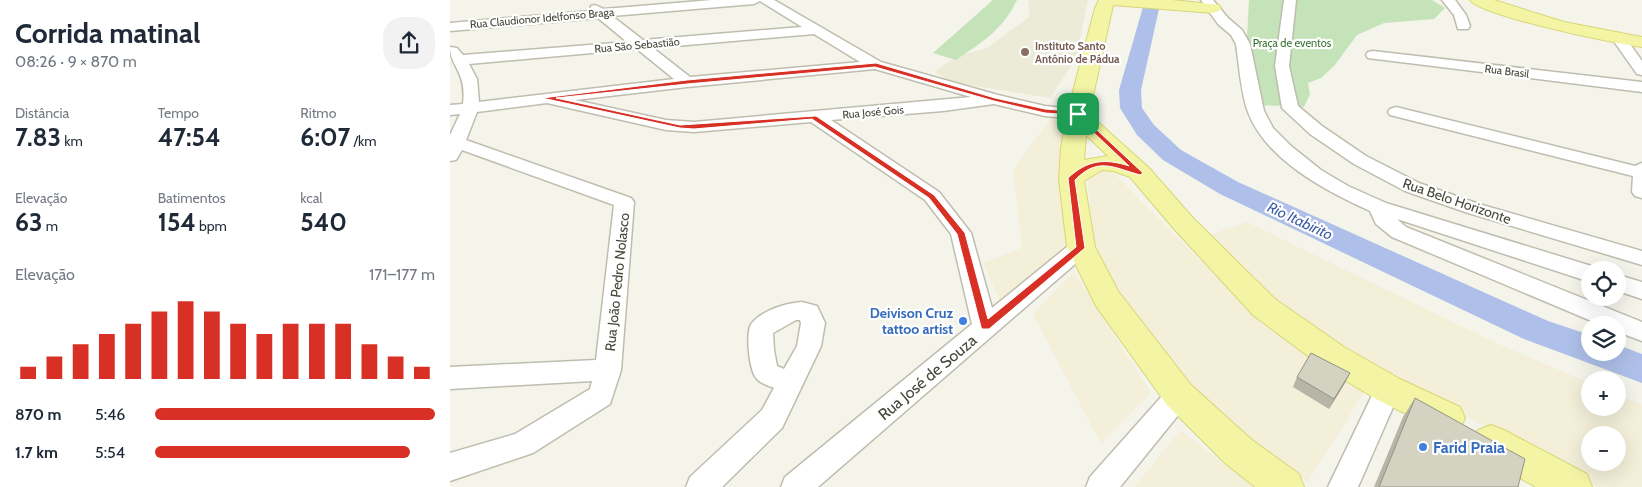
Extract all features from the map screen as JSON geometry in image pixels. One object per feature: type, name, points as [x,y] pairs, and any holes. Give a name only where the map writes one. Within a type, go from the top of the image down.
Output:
[{"type":"main road","points":[[1212,7],[1184,7],[1107,0],[1103,8],[1078,115],[1071,179],[1081,248],[1107,298],[1179,395],[1239,452],[1285,487]]},
{"type":"main road","points":[[1478,0],[1549,23],[1620,40],[1642,42]]},
{"type":"main road","points":[[1184,7],[1212,7]]},
{"type":"main road","points":[[1078,115],[1140,173],[1184,224],[1264,307],[1332,356],[1388,389],[1465,428],[1573,487]]},
{"type":"main road","points":[[1071,179],[1090,165],[1101,163],[1113,163],[1140,173]]},
{"type":"street","points":[[583,0],[687,82]]},
{"type":"street","points":[[600,13],[619,0]]},
{"type":"street","name":"Rua Claudionor Idelfonso Braga","points":[[450,27],[754,0]]},
{"type":"street","points":[[765,0],[876,65],[994,99],[1045,111],[1078,115]]},
{"type":"street","name":"Rua Belo Horizonte","points":[[1290,0],[1282,66],[1290,108],[1316,130],[1360,160],[1412,187],[1472,208],[1642,258]]},
{"type":"street","points":[[1448,0],[1460,15],[1463,26]]},
{"type":"street","points":[[1212,7],[1244,44],[1256,112],[1266,130],[1285,150],[1314,174],[1341,190],[1379,207],[1581,271]]},
{"type":"street","name":"Rua São Sebastião","points":[[455,54],[641,45],[815,30]]},
{"type":"street","points":[[1620,40],[1642,71]]},
{"type":"street","points":[[452,146],[472,106],[471,83],[455,54]]},
{"type":"street","name":"Rua Brasil","points":[[1373,55],[1642,86]]},
{"type":"street","points":[[450,110],[687,82],[876,65]]},
{"type":"street","name":"Rua José Gois","points":[[545,98],[680,126],[694,127],[943,106],[994,99]]},
{"type":"street","points":[[1396,112],[1642,171],[1642,192]]},
{"type":"street","points":[[814,117],[932,196],[961,233],[986,327]]},
{"type":"street","name":"Rua João Pedro Nolasco","points":[[452,146],[624,202],[604,383]]},
{"type":"street","points":[[1379,207],[1383,219],[1399,232],[1642,332]]},
{"type":"street","name":"Rua José de Souza","points":[[796,487],[1081,248]]},
{"type":"street","points":[[1626,285],[1642,290]]},
{"type":"street","points":[[450,378],[604,383]]},
{"type":"street","points":[[450,467],[523,444],[604,383]]},
{"type":"street","points":[[701,487],[772,419],[791,384]]},
{"type":"street","points":[[1343,487],[1388,389]]},
{"type":"street","points":[[1100,487],[1179,395]]},
{"type":"shaded area","name":"Instituto Santo Antônio de Pádua","points":[[1028,0],[1088,0],[1076,59],[1050,98],[952,82],[934,72],[958,56],[987,48],[1030,16]]},
{"type":"shaded area","points":[[1072,117],[1072,246],[1001,302],[983,263],[1022,248],[1013,170],[1050,119]]},
{"type":"shaded area","points":[[1097,171],[1113,172],[1265,327],[1367,388],[1308,482],[1265,455],[1183,378],[1124,304],[1094,250],[1087,175]]},
{"type":"shaded area","points":[[1247,222],[1496,343],[1581,379],[1581,416],[1626,416],[1626,398],[1642,405],[1642,487],[1597,487],[1340,348],[1265,292],[1212,234]]},
{"type":"shaded area","points":[[1074,272],[1151,393],[1101,444],[1033,314]]},
{"type":"shaded area","points":[[1181,430],[1252,487],[1134,487]]},
{"type":"green space","points":[[993,0],[1017,0],[998,28],[956,60],[933,53]]},
{"type":"green space","name":"Praça de eventos","points":[[1249,0],[1432,0],[1445,8],[1434,19],[1384,23],[1357,35],[1334,66],[1321,78],[1308,83],[1310,94],[1304,107],[1260,105],[1247,37]]},
{"type":"building","points":[[1311,353],[1350,373],[1334,399],[1297,377]]},
{"type":"building","name":"Farid Praia","points":[[1415,398],[1525,459],[1518,487],[1379,487]]},
{"type":"waterway","name":"Rio Itabirito","points":[[1153,0],[1130,90],[1131,108],[1145,130],[1172,155],[1229,188],[1536,330],[1581,346]]},
{"type":"waterway","name":"Rio Itabirito","points":[[1621,361],[1642,369]]},
{"type":"place","name":"Instituto Santo Antônio de Pádua","points":[[1025,52]]},
{"type":"place","name":"Deivison Cruz tattoo artist","points":[[963,321]]},
{"type":"place","name":"Farid Praia","points":[[1423,447]]},
{"type":"route","points":[[876,65],[994,99],[1045,111],[1078,114],[1140,173],[1113,163],[1101,163],[1090,165],[1071,179],[1081,248],[986,327],[961,233],[932,196],[814,117],[694,127],[666,124],[545,98],[687,82],[876,65]]}]
